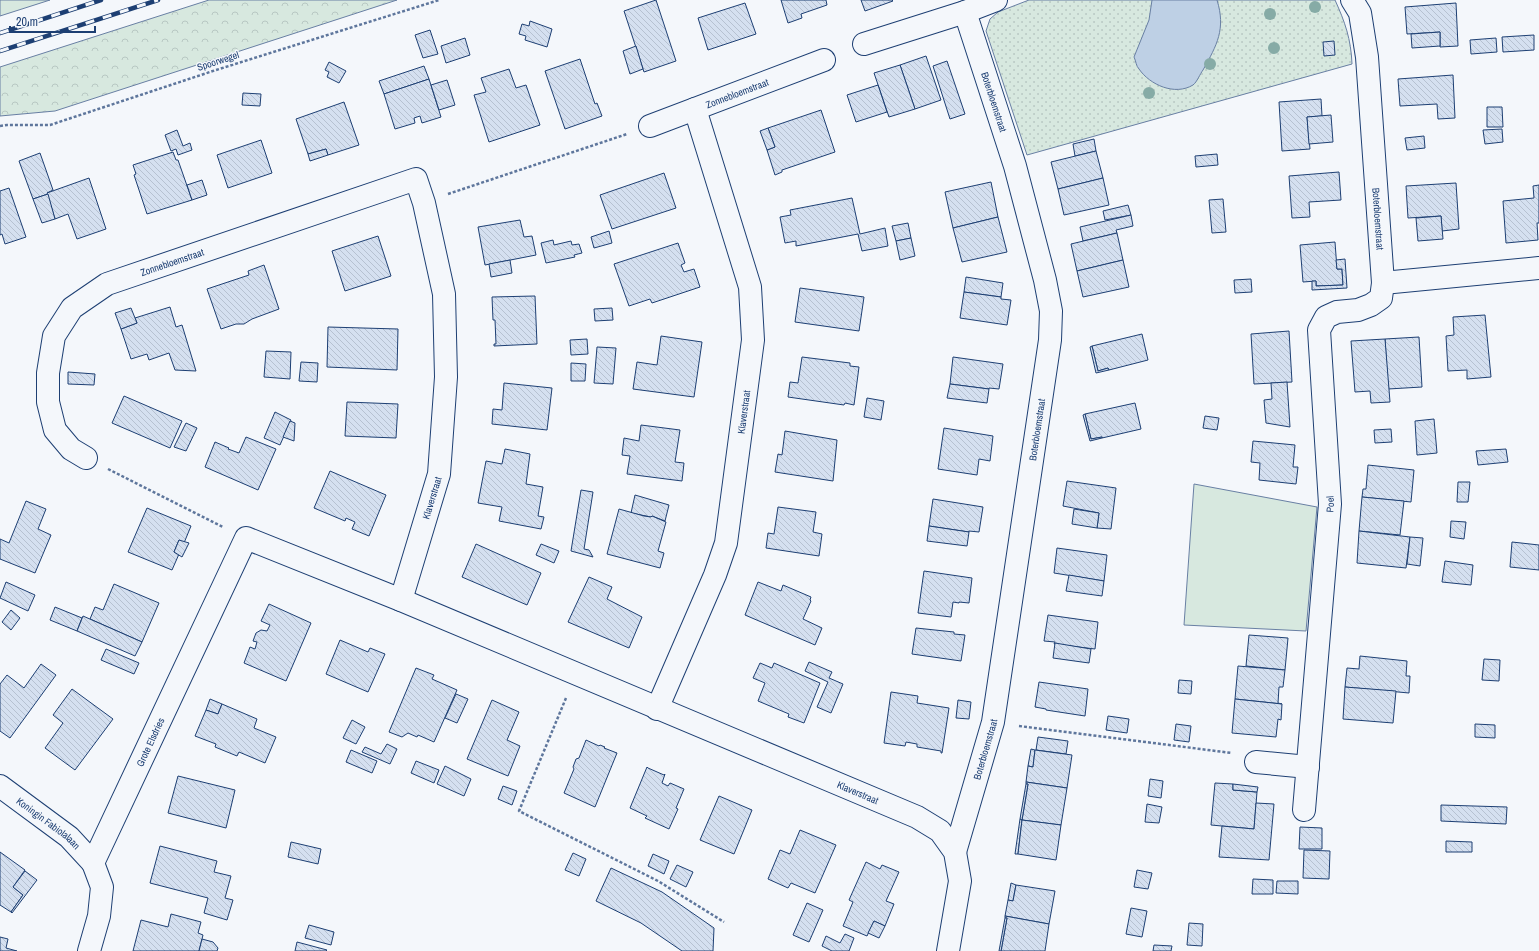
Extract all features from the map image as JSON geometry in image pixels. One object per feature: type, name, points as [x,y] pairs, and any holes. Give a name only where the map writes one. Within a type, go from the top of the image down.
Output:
[{"type":"street","points":[[864,44],[965,12],[996,0]]},
{"type":"street","name":"Boterbloemstraat","points":[[1352,0],[1360,13],[1367,57],[1383,283]]},
{"type":"street","name":"Boterbloemstraat","points":[[955,852],[993,722],[1050,340],[1051,312],[1045,280],[1015,166],[965,12]]},
{"type":"street","name":"Zonnebloemstraat","points":[[650,126],[824,60]]},
{"type":"street","name":"Klaverstraat","points":[[657,709],[715,575],[726,543],[753,340],[750,287],[695,109]]},
{"type":"street","name":"Zonnebloemstraat","points":[[86,458],[71,449],[55,430],[48,402],[48,373],[54,336],[72,308],[107,284],[416,179],[424,203]]},
{"type":"street","name":"Klaverstraat","points":[[401,600],[439,474],[446,377],[444,294],[424,203]]},
{"type":"street","points":[[1383,283],[1539,268]]},
{"type":"street","name":"Poel","points":[[1304,810],[1330,504],[1319,330],[1326,317],[1337,312],[1358,310],[1370,306],[1376,302],[1381,298],[1383,283]]},
{"type":"street","name":"Klaverstraat","points":[[246,538],[401,600],[916,817],[940,831],[955,852],[960,881],[948,951]]},
{"type":"street","name":"Grote Elsdries","points":[[93,863],[246,538]]},
{"type":"street","points":[[1256,762],[1308,767]]},
{"type":"street","name":"Koningin Fabiolalaan","points":[[0,786],[69,837],[93,863]]},
{"type":"street","points":[[89,951],[99,916],[102,887],[93,863]]},
{"type":"path","name":"Spoorwegel","points":[[0,126],[50,125],[216,70],[439,0]]},
{"type":"path","points":[[424,203],[650,126]]},
{"type":"path","points":[[86,458],[246,538]]},
{"type":"path","points":[[576,675],[519,811],[658,881],[724,922]]},
{"type":"path","points":[[993,722],[1248,755],[1256,762]]},
{"type":"green space","points":[[0,0],[50,0],[0,16]]},
{"type":"green space","points":[[209,0],[397,0],[55,111],[0,116],[0,67]]},
{"type":"green space","points":[[1029,0],[1335,0],[1347,31],[1352,64],[1027,155],[986,31],[990,19],[998,12]]},
{"type":"green space","points":[[1194,484],[1317,507],[1306,631],[1184,625]]},
{"type":"water","points":[[1152,0],[1217,0],[1221,20],[1219,36],[1208,61],[1193,85],[1179,89],[1163,87],[1150,80],[1138,68],[1134,57],[1149,20]]},
{"type":"building","points":[[656,0],[676,61],[644,72],[624,11]]},
{"type":"building","points":[[781,0],[826,0],[827,5],[801,14],[802,18],[788,23]]},
{"type":"building","points":[[861,0],[892,0],[893,1],[865,11]]},
{"type":"building","points":[[745,3],[756,34],[708,50],[698,18]]},
{"type":"building","points":[[1456,3],[1458,46],[1440,47],[1440,32],[1407,34],[1405,7]]},
{"type":"building","points":[[530,21],[552,29],[547,47],[525,40],[526,36],[519,34],[522,24],[529,26]]},
{"type":"building","points":[[430,30],[438,54],[423,58],[415,35]]},
{"type":"building","points":[[1440,32],[1440,46],[1412,48],[1411,34]]},
{"type":"building","points":[[1534,35],[1534,50],[1503,52],[1502,37]]},
{"type":"building","points":[[465,38],[470,55],[446,63],[441,46]]},
{"type":"building","points":[[1496,38],[1497,52],[1471,54],[1470,40]]},
{"type":"building","points":[[1334,41],[1335,55],[1324,56],[1323,42]]},
{"type":"building","points":[[636,46],[643,69],[630,74],[623,51]]},
{"type":"building","points":[[926,56],[941,100],[915,109],[900,65]]},
{"type":"building","points":[[580,59],[595,104],[597,103],[602,116],[565,129],[545,71]]},
{"type":"building","points":[[947,61],[965,114],[950,119],[933,66]]},
{"type":"building","points":[[329,62],[346,71],[339,83],[327,77],[329,72],[325,70]]},
{"type":"building","points":[[900,65],[915,109],[889,117],[874,73]]},
{"type":"building","points":[[424,66],[429,79],[384,94],[379,81]]},
{"type":"building","points":[[509,69],[516,88],[526,85],[540,125],[489,142],[474,95],[486,92],[481,78]]},
{"type":"building","points":[[1453,75],[1455,118],[1438,119],[1437,104],[1400,106],[1398,79]]},
{"type":"building","points":[[429,79],[441,117],[422,123],[420,116],[414,118],[415,123],[395,129],[384,94]]},
{"type":"building","points":[[447,80],[455,105],[439,110],[431,85]]},
{"type":"building","points":[[878,85],[887,112],[856,122],[847,95]]},
{"type":"building","points":[[243,93],[261,94],[260,106],[242,105]]},
{"type":"building","points":[[1321,99],[1322,116],[1307,117],[1310,149],[1282,151],[1279,102]]},
{"type":"building","points":[[344,102],[359,145],[328,155],[326,149],[308,154],[296,119]]},
{"type":"building","points":[[1487,107],[1502,107],[1503,127],[1487,127]]},
{"type":"building","points":[[821,110],[835,152],[782,170],[782,172],[775,175],[767,150],[775,147],[768,128]]},
{"type":"building","points":[[1331,115],[1333,142],[1309,144],[1307,117]]},
{"type":"building","points":[[768,128],[775,147],[767,150],[760,131]]},
{"type":"building","points":[[1502,129],[1503,142],[1485,144],[1483,130]]},
{"type":"building","points":[[177,130],[183,146],[190,143],[192,150],[178,155],[176,149],[171,151],[165,135]]},
{"type":"building","points":[[1424,136],[1425,148],[1407,150],[1405,138]]},
{"type":"building","points":[[1094,139],[1096,151],[1075,156],[1073,144]]},
{"type":"building","points":[[261,140],[272,173],[228,188],[217,155]]},
{"type":"building","points":[[326,149],[328,155],[310,161],[308,154]]},
{"type":"building","points":[[1096,151],[1103,178],[1058,189],[1051,162]]},
{"type":"building","points":[[173,152],[176,160],[178,160],[192,200],[147,214],[134,175],[136,174],[133,165]]},
{"type":"building","points":[[40,153],[53,190],[47,193],[48,194],[33,199],[19,161]]},
{"type":"building","points":[[1217,154],[1218,165],[1196,167],[1195,156]]},
{"type":"building","points":[[1339,172],[1341,200],[1309,202],[1310,217],[1292,218],[1289,176]]},
{"type":"building","points":[[664,173],[676,208],[612,229],[600,195]]},
{"type":"building","points":[[89,178],[106,229],[77,239],[68,214],[55,219],[47,193]]},
{"type":"building","points":[[1103,178],[1109,205],[1064,215],[1058,189]]},
{"type":"building","points":[[202,180],[207,195],[192,200],[187,185]]},
{"type":"building","points":[[991,182],[998,217],[953,228],[945,192]]},
{"type":"building","points":[[1456,183],[1459,229],[1442,231],[1441,216],[1408,218],[1406,186]]},
{"type":"building","points":[[1539,185],[1539,223],[1537,223],[1538,240],[1506,243],[1503,201],[1534,198],[1533,186]]},
{"type":"building","points":[[9,188],[26,237],[5,244],[2,234],[0,235],[0,191]]},
{"type":"building","points":[[48,194],[55,219],[42,223],[33,199]]},
{"type":"building","points":[[852,198],[860,234],[885,228],[888,246],[862,251],[858,234],[796,246],[796,241],[785,243],[780,217],[791,215],[790,210]]},
{"type":"building","points":[[1223,199],[1226,232],[1212,233],[1209,200]]},
{"type":"building","points":[[1128,205],[1131,215],[1105,220],[1103,211]]},
{"type":"building","points":[[1131,215],[1133,226],[1116,230],[1117,233],[1083,241],[1080,227]]},
{"type":"building","points":[[1441,216],[1443,239],[1418,241],[1416,218]]},
{"type":"building","points":[[998,217],[1007,252],[962,262],[953,228]]},
{"type":"building","points":[[520,220],[524,237],[532,236],[536,255],[485,265],[478,227]]},
{"type":"building","points":[[908,223],[911,238],[896,241],[892,226]]},
{"type":"building","points":[[609,231],[612,243],[594,248],[591,237]]},
{"type":"building","points":[[1117,233],[1123,260],[1077,271],[1071,244]]},
{"type":"building","points":[[378,236],[391,276],[345,291],[332,251]]},
{"type":"building","points":[[911,238],[915,256],[900,260],[896,241]]},
{"type":"building","points":[[553,240],[554,245],[571,241],[572,245],[579,244],[582,253],[574,255],[575,257],[546,263],[541,243]]},
{"type":"building","points":[[1335,242],[1337,269],[1342,269],[1343,285],[1316,286],[1316,281],[1303,282],[1300,245]]},
{"type":"building","points":[[678,243],[685,263],[681,265],[684,272],[694,269],[700,287],[652,303],[650,299],[629,306],[614,264]]},
{"type":"building","points":[[1345,259],[1347,288],[1312,290],[1312,281],[1316,281],[1316,286],[1343,285],[1342,269],[1337,269],[1336,260]]},
{"type":"building","points":[[510,260],[512,273],[491,277],[489,264]]},
{"type":"building","points":[[1123,260],[1129,287],[1083,297],[1077,271]]},
{"type":"building","points":[[264,265],[279,309],[252,319],[244,324],[236,324],[221,329],[207,289],[249,275],[248,271]]},
{"type":"building","points":[[966,277],[1003,283],[1001,297],[964,292]]},
{"type":"building","points":[[1251,279],[1252,292],[1235,293],[1234,280]]},
{"type":"building","points":[[800,288],[864,297],[859,331],[795,322]]},
{"type":"building","points":[[964,292],[1001,297],[1001,299],[1011,300],[1007,325],[960,318]]},
{"type":"building","points":[[535,296],[537,344],[494,346],[494,344],[496,344],[492,297]]},
{"type":"building","points":[[170,307],[176,327],[182,325],[196,371],[175,370],[169,353],[149,360],[147,354],[131,359],[121,329],[137,323],[135,318]]},
{"type":"building","points":[[131,308],[137,323],[121,329],[115,313]]},
{"type":"building","points":[[612,308],[613,320],[595,321],[594,309]]},
{"type":"building","points":[[1485,315],[1491,377],[1467,379],[1467,370],[1448,371],[1446,336],[1454,335],[1453,317]]},
{"type":"building","points":[[328,327],[398,329],[397,370],[327,367]]},
{"type":"building","points":[[1289,331],[1292,382],[1254,384],[1251,334]]},
{"type":"building","points":[[1142,334],[1148,360],[1109,370],[1108,368],[1098,371],[1092,346]]},
{"type":"building","points":[[661,336],[702,342],[694,397],[633,389],[637,362],[657,365]]},
{"type":"building","points":[[1419,337],[1422,387],[1388,389],[1385,339]]},
{"type":"building","points":[[587,339],[588,354],[571,355],[570,340]]},
{"type":"building","points":[[1385,339],[1390,402],[1371,403],[1370,391],[1355,392],[1351,341]]},
{"type":"building","points":[[1092,346],[1098,371],[1108,368],[1109,370],[1096,373],[1090,347]]},
{"type":"building","points":[[597,347],[616,348],[613,384],[594,383]]},
{"type":"building","points":[[266,351],[291,352],[290,379],[264,377]]},
{"type":"building","points":[[802,357],[850,363],[850,366],[859,367],[854,405],[845,403],[844,405],[788,397],[790,382],[798,383]]},
{"type":"building","points":[[953,357],[1003,364],[999,389],[950,384]]},
{"type":"building","points":[[301,362],[318,363],[317,382],[299,381]]},
{"type":"building","points":[[571,363],[586,364],[585,381],[571,381]]},
{"type":"building","points":[[68,372],[95,374],[94,385],[68,384]]},
{"type":"building","points":[[1287,382],[1290,427],[1266,423],[1264,400],[1272,399],[1271,383]]},
{"type":"building","points":[[504,383],[552,388],[547,430],[492,424],[493,409],[502,410]]},
{"type":"building","points":[[950,384],[989,389],[987,403],[947,398]]},
{"type":"building","points":[[124,396],[182,421],[170,448],[112,423]]},
{"type":"building","points":[[867,398],[884,401],[881,420],[864,417]]},
{"type":"building","points":[[347,402],[398,404],[396,438],[345,436]]},
{"type":"building","points":[[1135,403],[1141,429],[1091,439],[1085,414]]},
{"type":"building","points":[[275,412],[291,420],[280,445],[264,438]]},
{"type":"building","points":[[1085,414],[1091,439],[1102,438],[1090,441],[1083,415]]},
{"type":"building","points":[[1205,416],[1219,418],[1217,430],[1203,428]]},
{"type":"building","points":[[1434,419],[1437,453],[1417,455],[1415,421]]},
{"type":"building","points":[[290,421],[295,423],[294,441],[283,437]]},
{"type":"building","points":[[186,423],[197,428],[186,451],[174,447]]},
{"type":"building","points":[[641,425],[680,430],[675,462],[684,463],[682,481],[627,474],[630,456],[622,455],[624,438],[639,441]]},
{"type":"building","points":[[944,428],[993,436],[990,461],[979,459],[977,475],[938,469]]},
{"type":"building","points":[[1391,429],[1392,442],[1375,443],[1374,430]]},
{"type":"building","points":[[785,431],[837,440],[833,481],[775,472],[778,454],[782,455]]},
{"type":"building","points":[[246,437],[276,449],[258,490],[205,467],[215,442],[239,453]]},
{"type":"building","points":[[1253,441],[1295,445],[1293,467],[1298,467],[1296,484],[1259,480],[1260,463],[1251,462]]},
{"type":"building","points":[[505,449],[530,454],[526,484],[543,487],[538,516],[544,517],[541,529],[499,521],[502,507],[478,503],[486,461],[502,464]]},
{"type":"building","points":[[1506,449],[1508,462],[1478,465],[1476,451]]},
{"type":"building","points":[[1368,465],[1414,470],[1411,502],[1362,497],[1363,489],[1366,489]]},
{"type":"building","points":[[330,471],[386,495],[369,536],[352,529],[355,522],[346,518],[345,521],[314,508]]},
{"type":"building","points":[[1067,481],[1116,488],[1111,529],[1097,528],[1099,513],[1063,506]]},
{"type":"building","points":[[1458,482],[1470,482],[1468,502],[1457,502]]},
{"type":"building","points":[[581,490],[593,492],[584,549],[589,550],[593,557],[571,551]]},
{"type":"building","points":[[635,495],[669,505],[665,521],[652,516],[631,513]]},
{"type":"building","points":[[1362,497],[1404,501],[1400,535],[1359,531]]},
{"type":"building","points":[[933,499],[983,507],[979,532],[929,526]]},
{"type":"building","points":[[26,501],[46,509],[38,529],[51,535],[35,573],[0,559],[0,539],[9,543]]},
{"type":"building","points":[[778,507],[816,512],[813,532],[822,534],[819,556],[766,548],[768,533],[774,534]]},
{"type":"building","points":[[147,508],[191,526],[184,543],[179,540],[174,552],[179,554],[172,570],[128,552]]},
{"type":"building","points":[[619,509],[644,516],[652,516],[666,522],[658,551],[664,553],[660,568],[607,554]]},
{"type":"building","points":[[1074,509],[1099,513],[1097,528],[1072,524]]},
{"type":"building","points":[[1451,521],[1466,522],[1464,539],[1450,537]]},
{"type":"building","points":[[929,526],[969,532],[967,546],[927,541]]},
{"type":"building","points":[[1359,531],[1410,537],[1406,568],[1357,563]]},
{"type":"building","points":[[1410,537],[1423,538],[1420,566],[1407,564]]},
{"type":"building","points":[[179,540],[189,543],[182,557],[174,552]]},
{"type":"building","points":[[1512,542],[1539,545],[1539,570],[1510,567]]},
{"type":"building","points":[[476,544],[541,573],[527,605],[462,577]]},
{"type":"building","points":[[541,544],[559,551],[554,563],[536,555]]},
{"type":"building","points":[[1057,548],[1107,555],[1104,581],[1054,573]]},
{"type":"building","points":[[1445,561],[1473,565],[1471,585],[1442,582]]},
{"type":"building","points":[[924,571],[972,578],[969,603],[953,602],[951,617],[918,613]]},
{"type":"building","points":[[1069,575],[1104,581],[1102,596],[1066,591]]},
{"type":"building","points":[[589,577],[612,587],[607,599],[642,617],[629,648],[568,622]]},
{"type":"building","points":[[6,582],[35,595],[28,611],[0,598]]},
{"type":"building","points":[[758,582],[781,591],[783,585],[811,597],[811,601],[803,619],[822,628],[815,645],[745,615]]},
{"type":"building","points":[[114,584],[159,603],[142,642],[90,619],[95,607],[103,610]]},
{"type":"building","points":[[269,604],[311,623],[286,681],[244,663],[250,647],[255,649],[257,642],[253,641],[256,633],[261,630],[267,631],[270,625],[261,621]]},
{"type":"building","points":[[55,607],[82,618],[77,631],[50,620]]},
{"type":"building","points":[[11,610],[20,618],[11,630],[2,622]]},
{"type":"building","points":[[1048,615],[1098,622],[1095,649],[1054,644],[1055,642],[1044,641]]},
{"type":"building","points":[[83,616],[142,642],[135,656],[77,631]]},
{"type":"building","points":[[916,628],[954,632],[954,634],[965,635],[961,661],[912,654]]},
{"type":"building","points":[[1249,635],[1288,638],[1285,670],[1246,666]]},
{"type":"building","points":[[340,640],[368,652],[370,648],[385,654],[368,692],[326,674]]},
{"type":"building","points":[[1055,643],[1091,649],[1089,663],[1053,658]]},
{"type":"building","points":[[106,649],[139,663],[134,674],[101,660]]},
{"type":"building","points":[[1360,656],[1407,661],[1406,676],[1410,676],[1409,693],[1345,687],[1347,668],[1359,669]]},
{"type":"building","points":[[1484,659],[1500,660],[1499,681],[1482,680]]},
{"type":"building","points":[[809,662],[832,672],[829,678],[843,684],[831,713],[817,707],[828,682],[805,671]]},
{"type":"building","points":[[760,663],[772,668],[774,663],[820,683],[804,723],[788,717],[789,714],[758,701],[765,683],[753,678]]},
{"type":"building","points":[[41,664],[56,675],[10,738],[0,731],[0,684],[7,675],[24,688]]},
{"type":"building","points":[[1238,666],[1285,670],[1283,687],[1279,687],[1278,703],[1282,704],[1235,699]]},
{"type":"building","points":[[416,668],[434,675],[432,679],[457,690],[434,742],[418,735],[417,737],[408,733],[402,737],[389,732]]},
{"type":"building","points":[[1179,680],[1192,681],[1191,694],[1178,693]]},
{"type":"building","points":[[1039,682],[1088,689],[1085,716],[1035,707]]},
{"type":"building","points":[[1345,687],[1396,691],[1393,723],[1343,719]]},
{"type":"building","points":[[72,689],[113,719],[75,770],[45,748],[63,723],[53,715]]},
{"type":"building","points":[[891,692],[918,696],[917,703],[949,708],[942,753],[941,751],[917,747],[917,744],[906,742],[905,746],[884,743]]},
{"type":"building","points":[[456,694],[468,699],[457,723],[445,718]]},
{"type":"building","points":[[210,699],[222,704],[218,714],[206,710]]},
{"type":"building","points":[[1235,699],[1282,704],[1281,720],[1278,719],[1276,737],[1232,733]]},
{"type":"building","points":[[492,700],[519,712],[507,740],[520,746],[508,776],[467,759]]},
{"type":"building","points":[[958,700],[971,702],[969,719],[956,718]]},
{"type":"building","points":[[222,704],[257,719],[254,728],[276,737],[265,763],[239,752],[237,756],[215,747],[216,744],[195,736],[206,710],[218,714]]},
{"type":"building","points":[[1108,716],[1129,719],[1127,733],[1106,730]]},
{"type":"building","points":[[352,720],[365,727],[356,744],[343,738]]},
{"type":"building","points":[[1176,724],[1191,726],[1189,742],[1174,740]]},
{"type":"building","points":[[1475,724],[1495,725],[1495,738],[1475,737]]},
{"type":"building","points":[[1038,737],[1068,741],[1066,754],[1036,750]]},
{"type":"building","points":[[586,740],[617,753],[595,807],[564,793],[574,769],[573,767],[576,759],[579,758]]},
{"type":"building","points":[[387,744],[397,749],[390,764],[362,752],[365,747],[381,754]]},
{"type":"building","points":[[1031,749],[1035,750],[1033,767],[1028,766]]},
{"type":"building","points":[[351,750],[377,761],[372,773],[346,762]]},
{"type":"building","points":[[1035,750],[1072,755],[1067,788],[1026,782],[1028,766],[1033,767]]},
{"type":"building","points":[[416,761],[439,770],[434,783],[411,773]]},
{"type":"building","points":[[445,766],[471,779],[464,796],[437,784]]},
{"type":"building","points":[[647,767],[664,775],[665,774],[662,783],[668,786],[670,783],[684,789],[676,808],[678,809],[669,829],[645,818],[647,816],[630,808]]},
{"type":"building","points":[[178,776],[235,790],[226,828],[168,813]]},
{"type":"building","points":[[1150,779],[1163,781],[1161,798],[1148,796]]},
{"type":"building","points":[[1026,782],[1067,788],[1061,825],[1022,820],[1028,784],[1026,784]]},
{"type":"building","points":[[1215,783],[1233,784],[1233,790],[1257,792],[1254,829],[1211,825]]},
{"type":"building","points":[[1026,784],[1028,784],[1022,820],[1020,819]]},
{"type":"building","points":[[1233,784],[1258,787],[1257,792],[1233,790]]},
{"type":"building","points":[[503,786],[517,791],[512,805],[498,799]]},
{"type":"building","points":[[719,796],[752,810],[734,854],[700,840]]},
{"type":"building","points":[[1256,803],[1274,804],[1269,860],[1219,857],[1222,826],[1254,829]]},
{"type":"building","points":[[1147,804],[1162,807],[1159,823],[1145,822]]},
{"type":"building","points":[[1441,805],[1507,807],[1506,824],[1441,821]]},
{"type":"building","points":[[1020,819],[1022,820],[1018,854],[1015,854]]},
{"type":"building","points":[[1022,820],[1061,825],[1056,860],[1018,854]]},
{"type":"building","points":[[1300,827],[1322,828],[1322,849],[1299,849]]},
{"type":"building","points":[[800,830],[836,845],[815,893],[791,883],[788,888],[768,879],[780,850],[790,854]]},
{"type":"building","points":[[1446,841],[1472,842],[1472,852],[1446,852]]},
{"type":"building","points":[[291,842],[321,849],[318,864],[288,857]]},
{"type":"building","points":[[160,846],[217,861],[214,872],[231,876],[225,898],[233,900],[227,920],[204,913],[208,898],[150,883]]},
{"type":"building","points":[[1304,850],[1330,851],[1329,879],[1303,878]]},
{"type":"building","points":[[0,852],[25,870],[13,887],[23,895],[11,912],[0,905]]},
{"type":"building","points":[[573,853],[586,859],[579,876],[565,870]]},
{"type":"building","points":[[653,854],[669,861],[664,874],[648,866]]},
{"type":"building","points":[[866,862],[880,869],[882,865],[899,872],[886,901],[894,904],[885,926],[874,921],[867,936],[843,926],[853,902],[849,900]]},
{"type":"building","points":[[677,865],[693,872],[686,887],[670,879]]},
{"type":"building","points":[[611,868],[662,892],[714,928],[713,951],[682,951],[641,923],[596,901]]},
{"type":"building","points":[[1137,870],[1152,873],[1148,889],[1134,887]]},
{"type":"building","points":[[25,871],[37,880],[12,913],[11,912],[23,895],[13,887]]},
{"type":"building","points":[[1253,879],[1273,880],[1273,894],[1252,894]]},
{"type":"building","points":[[1277,881],[1298,881],[1298,894],[1276,893]]},
{"type":"building","points":[[1011,883],[1016,885],[1013,901],[1008,900]]},
{"type":"building","points":[[1016,885],[1055,891],[1049,924],[1005,916],[1008,900],[1013,901]]},
{"type":"building","points":[[807,903],[823,910],[809,942],[793,935]]},
{"type":"building","points":[[1131,908],[1147,911],[1142,937],[1126,934]]},
{"type":"building","points":[[171,914],[201,922],[198,933],[203,935],[199,951],[133,951],[141,920],[168,927]]},
{"type":"building","points":[[1005,916],[1049,924],[1045,951],[1001,951],[1007,918],[1005,918]]},
{"type":"building","points":[[1005,918],[1007,918],[1001,951],[999,951]]},
{"type":"building","points":[[874,921],[885,926],[879,938],[868,933]]},
{"type":"building","points":[[1189,923],[1203,924],[1202,946],[1187,945]]},
{"type":"building","points":[[309,925],[334,932],[331,945],[305,938]]},
{"type":"building","points":[[845,934],[854,938],[849,951],[832,951],[822,946],[826,936],[840,943]]},
{"type":"building","points":[[0,937],[8,939],[6,948],[17,951],[0,951]]},
{"type":"building","points":[[202,939],[213,942],[218,948],[217,951],[199,951]]},
{"type":"building","points":[[297,942],[327,950],[295,951]]},
{"type":"building","points":[[1154,945],[1172,946],[1171,951],[1153,951]]},
{"type":"railway","points":[[0,33],[101,0]]},
{"type":"railway","points":[[0,51],[158,0]]}]
